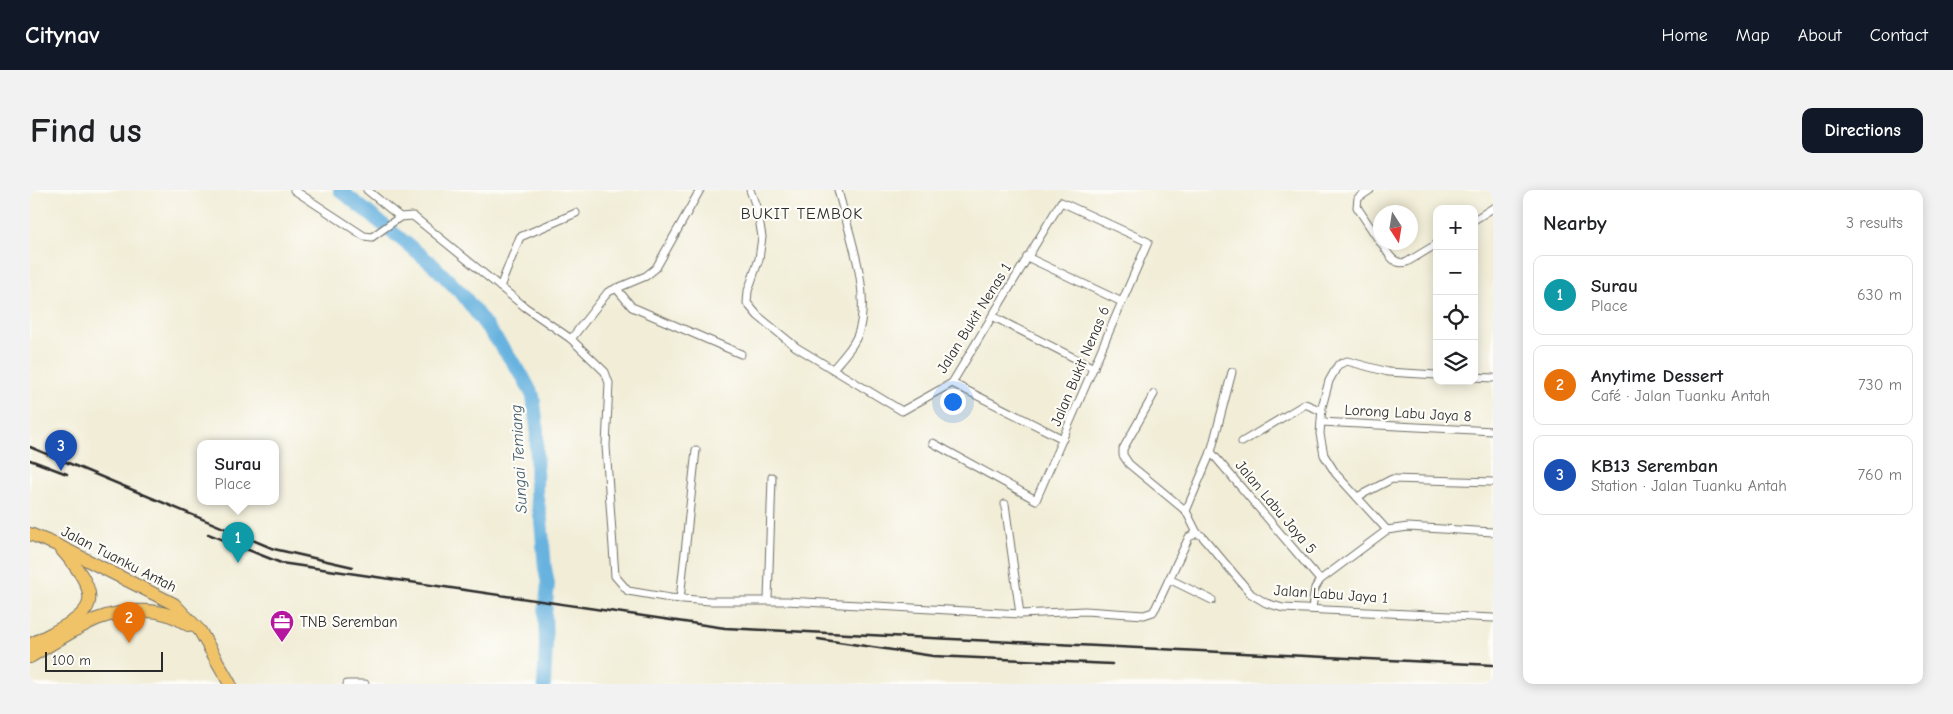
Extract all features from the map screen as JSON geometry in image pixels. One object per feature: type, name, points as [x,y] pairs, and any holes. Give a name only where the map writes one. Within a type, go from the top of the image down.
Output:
[{"type":"highway","name":"Jalan Tuanku Antah","points":[[30,534],[57,545],[174,604],[187,616],[208,642]]},
{"type":"highway","points":[[30,645],[74,621],[84,614],[89,607],[89,590],[86,581],[78,568],[57,545]]},
{"type":"highway","points":[[30,657],[96,619],[115,614],[135,612],[152,611],[167,613],[182,620],[208,642],[230,684]]},
{"type":"street","points":[[294,190],[364,236],[372,236],[381,232],[400,216]]},
{"type":"street","points":[[367,190],[400,216],[413,216],[525,307],[571,339],[605,372],[609,383],[606,446],[615,576],[628,591],[680,599],[710,601],[768,600],[1020,614],[1085,612],[1144,615],[1153,612],[1156,608],[1189,537],[1197,533]]},
{"type":"street","points":[[571,339],[608,292],[646,276],[656,268],[700,190]]},
{"type":"street","points":[[750,190],[758,212],[762,237],[759,260],[748,291],[748,303],[758,316],[796,347],[833,369],[859,332],[863,310],[862,286],[838,190]]},
{"type":"street","points":[[1370,190],[1358,198],[1357,207],[1373,230]]},
{"type":"street","name":"Jalan Bukit Nenas 1","points":[[833,369],[902,410],[952,383],[1061,202]]},
{"type":"street","name":"Jalan Bukit Nenas 6","points":[[933,444],[1036,500],[1148,242],[1061,202]]},
{"type":"street","points":[[1478,217],[1493,208]]},
{"type":"street","points":[[500,287],[520,237],[576,213]]},
{"type":"street","points":[[1386,250],[1397,263],[1407,262],[1433,246]]},
{"type":"street","points":[[1028,257],[1122,302]]},
{"type":"street","points":[[616,288],[632,307],[741,354]]},
{"type":"street","points":[[992,316],[1094,368]]},
{"type":"street","points":[[1387,530],[1336,474],[1324,455],[1320,434],[1322,411],[1329,381],[1338,364],[1347,361],[1388,372],[1433,374]]},
{"type":"street","points":[[1154,394],[1123,449],[1123,455],[1129,464],[1186,511],[1211,452],[1232,372]]},
{"type":"street","points":[[1478,377],[1493,378]]},
{"type":"street","points":[[952,383],[1063,439]]},
{"type":"street","points":[[1242,442],[1305,404],[1322,411]]},
{"type":"street","name":"Lorong Labu Jaya 8","points":[[1321,422],[1493,431]]},
{"type":"street","points":[[680,599],[696,450]]},
{"type":"street","name":"Jalan Labu Jaya 5","points":[[1211,452],[1320,580]]},
{"type":"street","points":[[768,600],[772,477]]},
{"type":"street","points":[[1357,497],[1392,479],[1493,482]]},
{"type":"street","points":[[1005,504],[1020,614]]},
{"type":"street","name":"Jalan Labu Jaya 1","points":[[1186,511],[1197,533],[1202,536],[1251,594],[1266,604],[1283,608],[1493,618]]},
{"type":"street","points":[[1312,608],[1315,588],[1320,580],[1387,530],[1408,527],[1493,532]]},
{"type":"street","points":[[1169,579],[1212,600]]},
{"type":"street","points":[[347,684],[365,684]]},
{"type":"waterway","name":"Sungai Temiang","points":[[340,190],[433,265],[463,295],[523,377],[533,396],[537,427],[536,493],[548,584],[545,613],[544,684]]},
{"type":"railway","points":[[30,447],[274,549],[353,567]]},
{"type":"railway","points":[[30,460],[67,474]]},
{"type":"railway","points":[[208,534],[281,563],[725,628],[1493,665]]},
{"type":"railway","points":[[818,639],[933,656],[1112,664]]},
{"type":"place","name":"KB13 Seremban","points":[[61,471]]},
{"type":"place","name":"Surau","points":[[238,563]]},
{"type":"place","name":"Anytime Dessert","points":[[129,643]]},
{"type":"place","name":"TNB Seremban","points":[[282,643]]},
{"type":"district","name":"BUKIT TEMBOK","points":[[802,214]]}]
